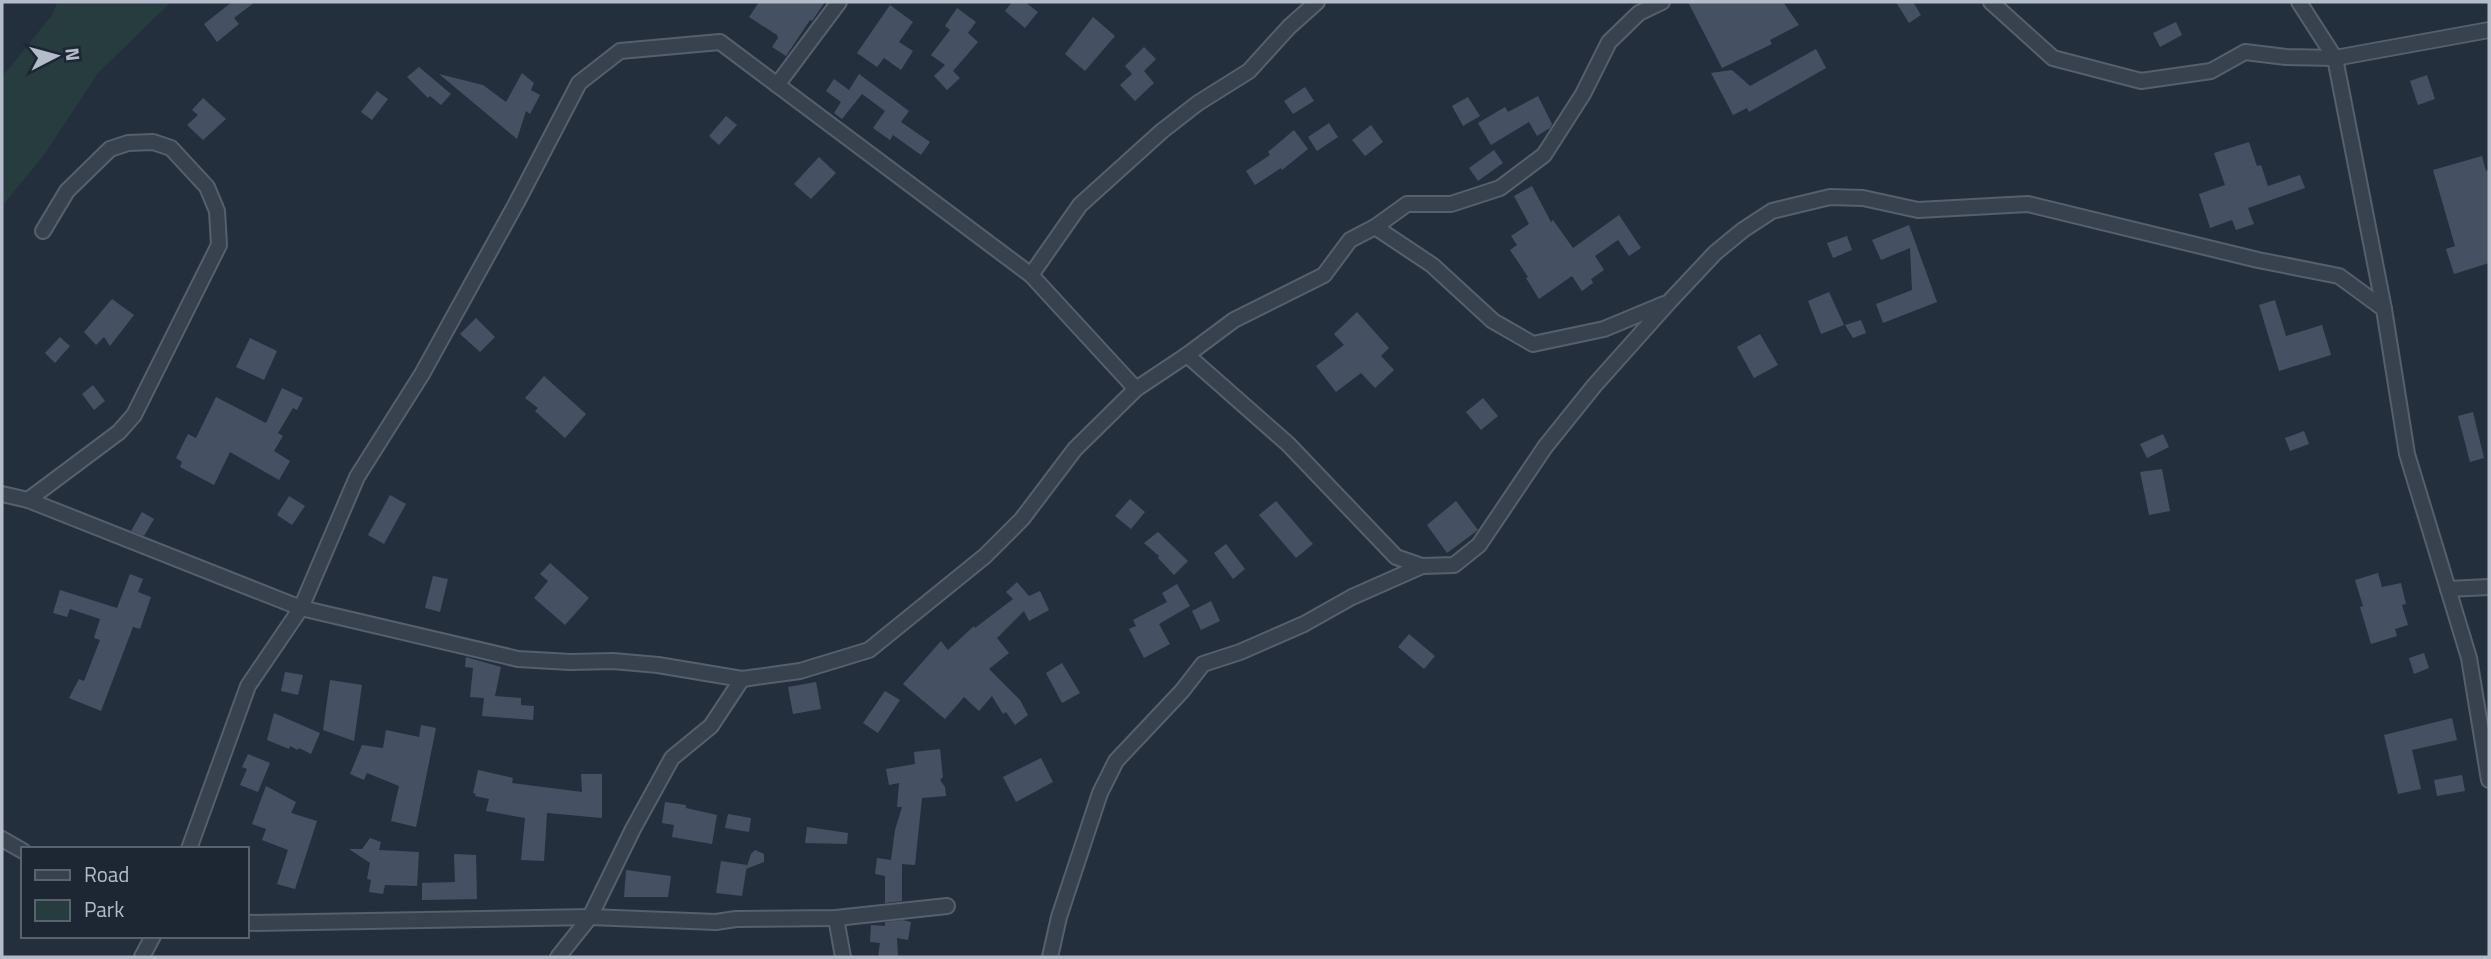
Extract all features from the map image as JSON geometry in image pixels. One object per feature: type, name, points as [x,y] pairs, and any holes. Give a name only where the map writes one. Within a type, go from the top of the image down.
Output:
[{"type":"street","points":[[777,85],[839,2]]},
{"type":"street","points":[[1031,275],[1080,205],[1189,110],[1249,71],[1289,27],[1317,2]]},
{"type":"street","points":[[2,494],[28,500],[301,608],[518,659],[658,665],[742,679],[800,671],[869,650],[985,556],[1022,519],[1075,449],[1136,389],[1234,320],[1324,275],[1350,240],[1375,227],[1407,204],[1451,204],[1500,188],[1544,155],[1583,94],[1609,42],[1639,13],[1662,2]]},
{"type":"street","points":[[1991,2],[2053,58],[2141,81],[2211,71],[2245,52],[2286,57],[2335,58],[2489,30]]},
{"type":"street","points":[[2298,2],[2335,58],[2384,309],[2407,454],[2469,658],[2489,780]]},
{"type":"street","points":[[190,847],[248,686],[301,608],[356,477],[422,374],[579,83],[620,51],[720,42],[1031,275],[1136,389]]},
{"type":"street","points":[[28,500],[119,432],[134,415],[219,246],[217,211],[207,187],[171,148],[153,142],[128,143],[110,149],[66,191],[43,231]]},
{"type":"street","points":[[1187,355],[1288,444],[1396,557],[1422,566],[1454,565],[1479,545],[1545,447],[1594,386],[1669,302],[1715,253],[1772,211],[1830,197],[1863,198],[1918,210],[2028,204],[2258,260],[2339,275],[2384,309]]},
{"type":"street","points":[[1375,227],[1432,265],[1493,321],[1533,344],[1604,329],[1669,302]]},
{"type":"street","points":[[1050,957],[1059,917],[1100,793],[1116,761],[1182,691],[1203,663],[1240,652],[1422,566]]},
{"type":"street","points":[[2448,589],[2489,587]]},
{"type":"street","points":[[558,957],[590,917],[633,829],[672,758],[711,726],[742,679]]},
{"type":"street","points":[[2,839],[21,850]]},
{"type":"street","points":[[248,923],[590,917],[716,922],[736,919],[836,918],[947,906]]},
{"type":"street","points":[[836,918],[843,957]]},
{"type":"street","points":[[142,957],[152,938]]},
{"type":"green space","points":[[57,2],[171,2],[98,73],[44,155],[2,206],[2,77],[53,14]]},
{"type":"building","points":[[232,2],[255,2],[234,18],[239,24],[217,42],[204,24]]},
{"type":"building","points":[[759,2],[825,2],[786,56],[772,47],[777,35],[749,17]]},
{"type":"building","points":[[1012,2],[1025,2],[1038,12],[1025,28],[1005,11]]},
{"type":"building","points":[[1688,2],[1783,2],[1799,25],[1770,40],[1772,44],[1722,68]]},
{"type":"building","points":[[1896,2],[1913,2],[1921,15],[1909,23]]},
{"type":"building","points":[[890,5],[913,22],[899,42],[913,51],[901,70],[884,58],[877,67],[857,53]]},
{"type":"building","points":[[957,8],[976,22],[968,33],[978,42],[953,71],[960,78],[947,90],[934,76],[945,65],[931,55],[950,30],[945,26]]},
{"type":"building","points":[[1093,17],[1115,36],[1085,71],[1065,54]]},
{"type":"building","points":[[2176,22],[2182,35],[2160,47],[2153,33]]},
{"type":"building","points":[[1144,47],[1156,59],[1144,71],[1154,83],[1135,101],[1120,85],[1132,74],[1125,66]]},
{"type":"building","points":[[1816,49],[1826,68],[1749,112],[1747,108],[1733,115],[1711,73],[1732,70],[1750,86]]},
{"type":"building","points":[[419,67],[451,94],[441,105],[430,96],[428,98],[407,77]]},
{"type":"building","points":[[522,73],[534,83],[531,90],[540,95],[530,114],[526,111],[517,139],[439,74],[483,85],[506,102]]},
{"type":"building","points":[[859,74],[909,111],[901,122],[930,142],[921,155],[893,135],[890,140],[873,128],[885,111],[862,94],[842,119],[834,113],[841,102],[826,91],[834,79],[849,90]]},
{"type":"building","points":[[2427,75],[2435,99],[2418,105],[2410,81]]},
{"type":"building","points":[[1305,87],[1314,101],[1293,114],[1284,101]]},
{"type":"building","points":[[377,91],[388,99],[372,120],[361,112]]},
{"type":"building","points":[[1538,96],[1552,124],[1550,128],[1537,136],[1529,122],[1491,145],[1478,123],[1505,107],[1508,112]]},
{"type":"building","points":[[1468,97],[1480,116],[1463,126],[1452,106]]},
{"type":"building","points":[[203,98],[226,119],[203,140],[187,125],[198,115],[192,110]]},
{"type":"building","points":[[726,116],[737,125],[719,145],[709,136]]},
{"type":"building","points":[[1329,123],[1338,137],[1317,151],[1308,137]]},
{"type":"building","points":[[1371,125],[1383,142],[1365,156],[1352,140]]},
{"type":"building","points":[[1294,130],[1308,149],[1282,170],[1281,168],[1255,185],[1246,171],[1270,155],[1268,152]]},
{"type":"building","points":[[2249,142],[2257,166],[2261,165],[2268,186],[2300,175],[2305,188],[2248,208],[2254,224],[2236,230],[2232,220],[2210,228],[2199,194],[2225,185],[2214,153]]},
{"type":"building","points":[[1494,150],[1503,163],[1478,181],[1469,168]]},
{"type":"building","points":[[2482,156],[2486,171],[2489,170],[2489,263],[2454,274],[2446,249],[2455,246],[2433,170]]},
{"type":"building","points":[[819,157],[836,173],[811,199],[794,184]]},
{"type":"building","points":[[1532,186],[1551,222],[1553,220],[1573,248],[1619,215],[1641,248],[1629,256],[1618,240],[1595,256],[1604,270],[1591,279],[1593,283],[1582,291],[1572,276],[1539,299],[1510,250],[1517,245],[1511,236],[1529,224],[1514,196]]},
{"type":"building","points":[[1909,225],[1937,302],[1883,323],[1876,304],[1912,290],[1910,248],[1881,260],[1872,240]]},
{"type":"building","points":[[1847,236],[1852,250],[1833,258],[1827,243]]},
{"type":"building","points":[[1829,292],[1844,325],[1821,334],[1808,301]]},
{"type":"building","points":[[112,299],[134,315],[110,346],[104,337],[96,345],[84,332]]},
{"type":"building","points":[[2275,300],[2286,336],[2322,325],[2331,355],[2279,371],[2259,305]]},
{"type":"building","points":[[1357,312],[1389,348],[1381,356],[1394,370],[1375,388],[1361,373],[1336,392],[1316,366],[1344,345],[1334,334]]},
{"type":"building","points":[[476,318],[495,337],[480,352],[460,334]]},
{"type":"building","points":[[1861,320],[1866,333],[1853,338],[1845,325]]},
{"type":"building","points":[[1760,334],[1778,365],[1754,378],[1737,347]]},
{"type":"building","points":[[60,337],[70,346],[55,363],[45,353]]},
{"type":"building","points":[[250,338],[277,351],[264,380],[236,367]]},
{"type":"building","points":[[544,376],[586,414],[565,438],[535,411],[538,408],[525,398]]},
{"type":"building","points":[[93,385],[105,401],[94,410],[82,394]]},
{"type":"building","points":[[282,388],[303,398],[297,410],[293,408],[278,433],[283,436],[274,451],[290,461],[279,480],[230,452],[214,485],[180,467],[182,462],[176,458],[188,434],[196,438],[216,397],[266,423]]},
{"type":"building","points":[[1483,398],[1498,416],[1481,430],[1466,412]]},
{"type":"building","points":[[2473,412],[2484,458],[2470,462],[2458,416]]},
{"type":"building","points":[[2304,431],[2309,444],[2290,451],[2285,438]]},
{"type":"building","points":[[2163,434],[2169,447],[2147,458],[2140,444]]},
{"type":"building","points":[[2162,469],[2170,511],[2149,515],[2140,472]]},
{"type":"building","points":[[390,495],[406,504],[384,544],[368,535]]},
{"type":"building","points":[[289,496],[305,506],[292,525],[277,515]]},
{"type":"building","points":[[1130,499],[1145,512],[1131,529],[1115,516]]},
{"type":"building","points":[[1276,501],[1313,544],[1296,558],[1259,515]]},
{"type":"building","points":[[1456,501],[1478,530],[1447,553],[1427,525]]},
{"type":"building","points":[[142,512],[154,519],[144,536],[131,531]]},
{"type":"building","points":[[1158,532],[1188,561],[1174,575],[1144,543]]},
{"type":"building","points":[[1226,544],[1245,569],[1233,579],[1214,553]]},
{"type":"building","points":[[550,563],[589,598],[565,625],[534,598],[548,581],[540,574]]},
{"type":"building","points":[[2378,573],[2382,587],[2401,583],[2406,604],[2402,605],[2408,625],[2395,629],[2397,636],[2371,644],[2355,580]]},
{"type":"building","points":[[130,574],[143,579],[138,592],[151,597],[140,629],[133,627],[101,711],[69,698],[79,679],[84,681],[100,640],[94,638],[100,619],[70,609],[67,617],[53,613],[60,590],[117,608]]},
{"type":"building","points":[[433,576],[448,579],[440,612],[425,608]]},
{"type":"building","points":[[1017,582],[1029,596],[1040,591],[1049,610],[1029,621],[1024,611],[997,638],[1009,653],[989,669],[1020,700],[1028,715],[1015,725],[1006,712],[1003,714],[992,696],[979,711],[964,697],[945,719],[903,684],[941,641],[948,650],[974,626],[975,628],[1013,599],[1006,592]]},
{"type":"building","points":[[1177,584],[1190,606],[1159,624],[1170,644],[1144,658],[1129,629],[1136,626],[1133,620],[1167,602],[1162,593]]},
{"type":"building","points":[[1211,601],[1220,621],[1201,630],[1192,611]]},
{"type":"building","points":[[1409,634],[1435,656],[1424,669],[1398,647]]},
{"type":"building","points":[[2424,653],[2429,668],[2414,674],[2409,658]]},
{"type":"building","points":[[466,657],[501,667],[495,696],[521,698],[521,705],[534,706],[533,720],[482,716],[484,698],[470,697],[473,668],[465,667]]},
{"type":"building","points":[[1062,663],[1080,693],[1062,703],[1046,673]]},
{"type":"building","points":[[285,672],[303,675],[298,695],[281,691]]},
{"type":"building","points":[[330,680],[362,685],[354,741],[323,730]]},
{"type":"building","points":[[816,682],[821,709],[793,714],[788,687]]},
{"type":"building","points":[[885,691],[900,700],[878,733],[863,723]]},
{"type":"building","points":[[274,713],[320,733],[311,754],[267,740]]},
{"type":"building","points":[[2452,718],[2457,740],[2412,750],[2421,789],[2398,794],[2384,735]]},
{"type":"building","points":[[421,725],[436,728],[416,827],[391,821],[399,786],[367,773],[364,780],[350,774],[362,745],[383,748],[386,730],[419,737]]},
{"type":"building","points":[[940,749],[943,777],[940,780],[945,787],[946,796],[922,798],[915,865],[902,864],[902,901],[885,903],[885,876],[875,874],[877,858],[891,860],[895,830],[902,807],[897,807],[899,783],[889,785],[886,769],[915,764],[914,752]]},
{"type":"building","points":[[248,754],[270,763],[258,792],[240,785],[247,769],[242,767]]},
{"type":"building","points":[[1041,758],[1053,782],[1016,802],[1003,777]]},
{"type":"building","points":[[478,770],[513,778],[512,783],[582,792],[581,774],[602,774],[602,818],[547,813],[544,861],[521,860],[525,818],[486,811],[489,799],[475,796],[473,793]]},
{"type":"building","points":[[2462,775],[2465,791],[2437,796],[2434,780]]},
{"type":"building","points":[[266,786],[296,802],[291,813],[317,821],[295,889],[277,884],[288,850],[262,840],[266,829],[252,824]]},
{"type":"building","points":[[665,802],[686,805],[686,808],[717,815],[712,844],[672,837],[674,825],[662,823]]},
{"type":"building","points":[[728,814],[751,818],[749,832],[725,828]]},
{"type":"building","points":[[807,827],[848,833],[847,844],[805,843]]},
{"type":"building","points":[[370,838],[381,842],[379,850],[419,852],[417,886],[385,885],[383,894],[369,892],[371,880],[367,879],[370,863],[349,849],[362,849]]},
{"type":"building","points":[[755,850],[764,854],[764,862],[746,869],[751,854]]},
{"type":"building","points":[[454,854],[476,855],[477,899],[422,900],[422,883],[455,882]]},
{"type":"building","points":[[721,861],[747,865],[742,896],[716,893]]},
{"type":"building","points":[[626,870],[671,876],[668,897],[624,897]]},
{"type":"building","points":[[885,922],[911,922],[908,940],[897,938],[898,957],[878,957],[880,943],[870,942],[871,925],[885,926]]}]
